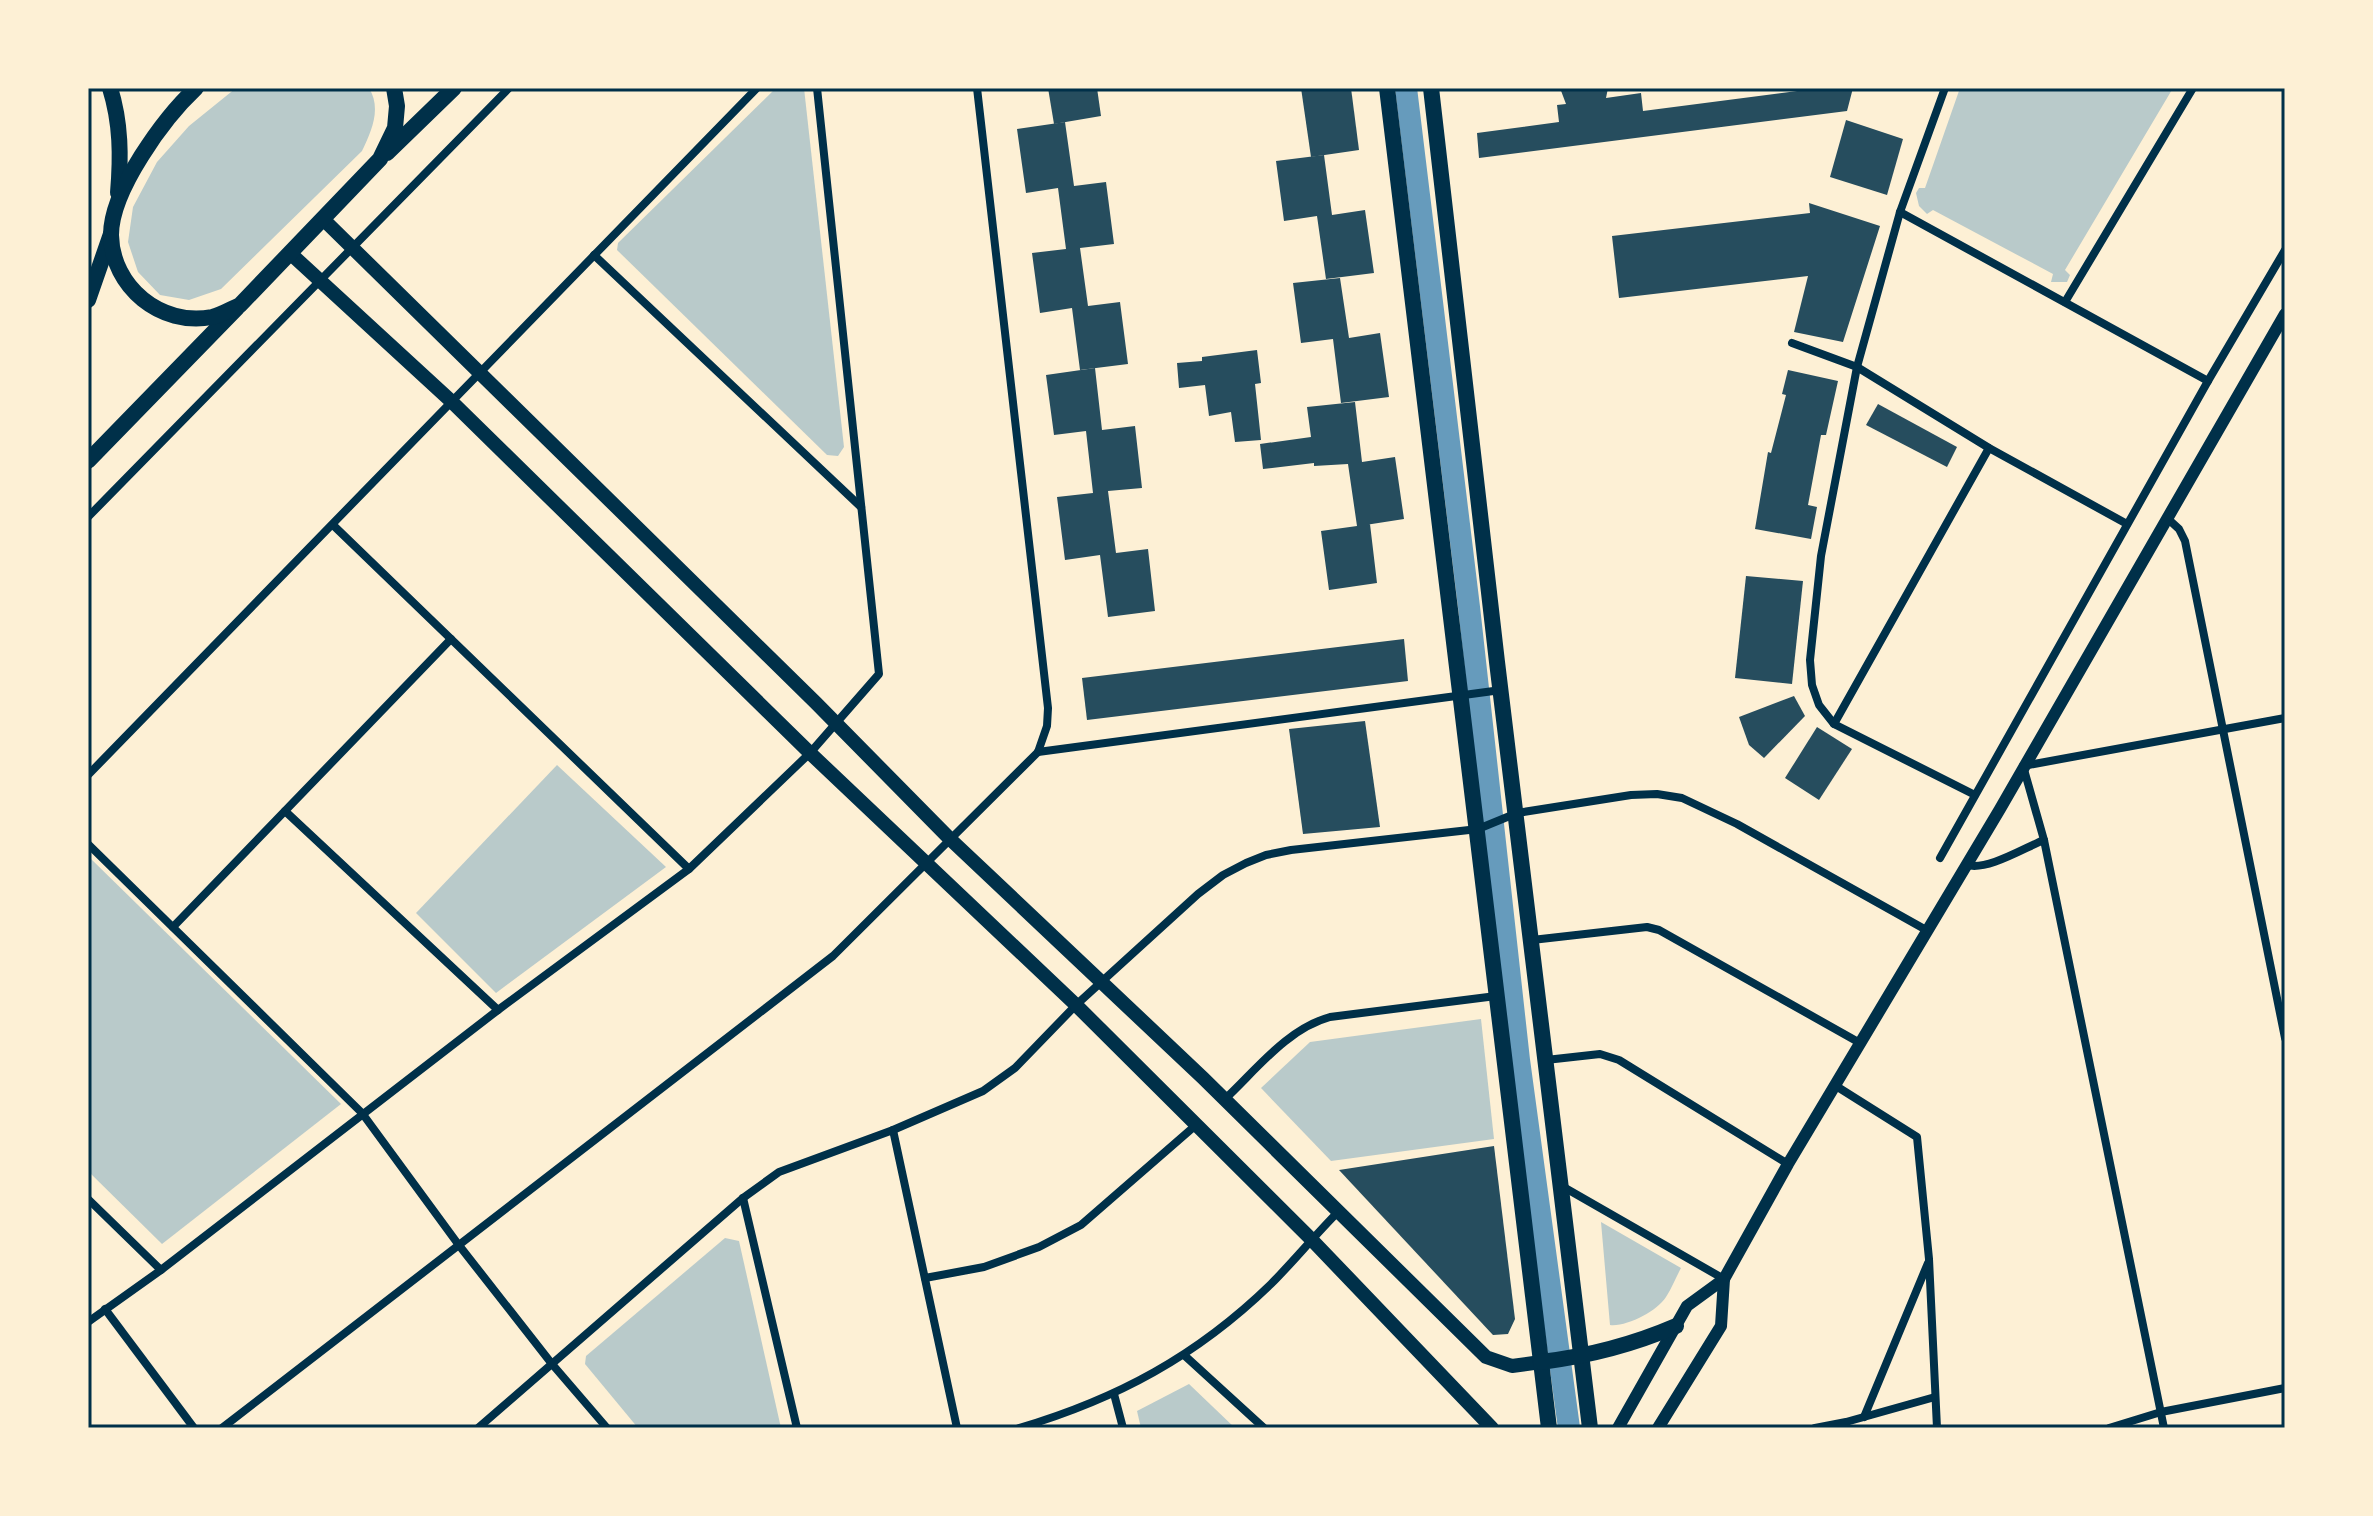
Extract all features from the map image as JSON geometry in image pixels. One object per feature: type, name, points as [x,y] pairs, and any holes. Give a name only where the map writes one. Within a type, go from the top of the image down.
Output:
[{"type":"main road","points":[[88,300],[118,205],[121,157],[118,113],[110,88]]},
{"type":"main road","points":[[118,205],[138,162],[158,131],[196,88]]},
{"type":"main road","points":[[380,159],[395,128],[397,106],[394,88]]},
{"type":"main road","points":[[88,461],[380,159],[454,88]]},
{"type":"main road","points":[[1387,88],[1549,1428]]},
{"type":"main road","points":[[1431,88],[1579,1358],[1590,1428]]},
{"type":"main road","points":[[323,219],[950,839],[1225,1099],[1486,1357],[1512,1366],[1579,1358],[1635,1343],[1676,1326]]},
{"type":"main road","points":[[111,234],[116,264],[131,290],[154,309],[183,318],[213,317],[240,305]]},
{"type":"main road","points":[[290,253],[451,401],[810,753],[1076,1005],[1311,1239],[1492,1428]]},
{"type":"street","points":[[88,517],[509,88]]},
{"type":"street","points":[[88,775],[757,88]]},
{"type":"street","points":[[88,1322],[161,1270],[362,1113],[689,869],[810,753],[879,674],[817,88]]},
{"type":"street","points":[[222,1428],[833,956],[1038,752],[1047,726],[1048,708],[977,88]]},
{"type":"street","points":[[1945,88],[1900,212],[1857,367],[1821,556],[1810,660],[1812,685],[1819,705],[1834,724],[1975,795]]},
{"type":"street","points":[[2065,302],[2193,88]]},
{"type":"street","points":[[1900,212],[2208,381]]},
{"type":"street","points":[[1940,858],[2285,250]]},
{"type":"street","points":[[594,255],[862,508]]},
{"type":"street","points":[[1618,1428],[1687,1306],[1724,1279],[1788,1164],[1967,865],[2285,314]]},
{"type":"street","points":[[1792,343],[1857,367],[1989,448],[2127,524]]},
{"type":"street","points":[[1834,724],[1989,448]]},
{"type":"street","points":[[2167,518],[2179,529],[2185,541],[2285,1038]]},
{"type":"street","points":[[333,525],[689,869]]},
{"type":"street","points":[[173,927],[451,639]]},
{"type":"street","points":[[1038,752],[1500,690]]},
{"type":"street","points":[[2023,766],[2285,718]]},
{"type":"street","points":[[2023,766],[2044,840],[2164,1428]]},
{"type":"street","points":[[478,1428],[743,1198],[779,1172],[893,1130],[983,1091],[1025,1059],[1076,1005],[1198,894],[1223,875],[1266,855],[1479,829],[1516,814],[1631,795],[1657,794],[1682,798],[1737,824],[1928,931]]},
{"type":"street","points":[[285,811],[498,1010]]},
{"type":"street","points":[[1967,865],[1977,868],[1988,865],[2044,840]]},
{"type":"street","points":[[88,844],[362,1113],[458,1244],[552,1364],[607,1428]]},
{"type":"street","points":[[1532,940],[1647,927],[1659,930],[1860,1043]]},
{"type":"street","points":[[1225,1099],[1297,1031],[1313,1022],[1330,1017],[1497,996]]},
{"type":"street","points":[[1545,1061],[1600,1054],[1619,1060],[1788,1164]]},
{"type":"street","points":[[1836,1086],[1917,1137],[1929,1259],[1937,1428]]},
{"type":"street","points":[[925,1278],[984,1267],[1039,1247],[1081,1225],[1196,1125]]},
{"type":"street","points":[[893,1130],[957,1428]]},
{"type":"street","points":[[1560,1185],[1724,1279]]},
{"type":"street","points":[[743,1198],[797,1428]]},
{"type":"street","points":[[88,1199],[161,1270]]},
{"type":"street","points":[[1019,1428],[1114,1394],[1184,1355],[1252,1301],[1338,1212]]},
{"type":"street","points":[[1864,1417],[1929,1259]]},
{"type":"street","points":[[1658,1428],[1721,1326],[1724,1279]]},
{"type":"street","points":[[105,1309],[194,1428]]},
{"type":"street","points":[[1184,1355],[1264,1428]]},
{"type":"street","points":[[2109,1428],[2161,1412],[2285,1388]]},
{"type":"street","points":[[1114,1394],[1123,1428]]},
{"type":"street","points":[[1815,1428],[1935,1397]]},
{"type":"lane","points":[[88,107],[88,164]]},
{"type":"shaded area","points":[[236,88],[369,88],[375,104],[374,120],[362,151],[221,289],[189,300],[160,295],[138,272],[128,242],[133,207],[157,162],[189,126]]},
{"type":"shaded area","points":[[776,88],[804,88],[844,447],[838,456],[827,455],[617,250],[618,243]]},
{"type":"shaded area","points":[[1960,88],[2173,88],[2065,270],[2070,275],[2067,282],[2051,282],[2053,274],[1933,210],[1927,214],[1919,206],[1916,193],[1919,188],[1925,188]]},
{"type":"shaded area","points":[[557,765],[666,867],[496,993],[416,913]]},
{"type":"shaded area","points":[[88,856],[341,1104],[162,1244],[88,1171]]},
{"type":"shaded area","points":[[1481,1019],[1494,1139],[1331,1161],[1261,1088],[1310,1042]]},
{"type":"shaded area","points":[[1601,1222],[1681,1268],[1666,1297],[1656,1308],[1633,1321],[1617,1325],[1610,1325]]},
{"type":"shaded area","points":[[725,1238],[739,1241],[781,1428],[638,1428],[585,1364],[586,1356]]},
{"type":"shaded area","points":[[1189,1384],[1235,1428],[1141,1428],[1137,1411]]},
{"type":"building","points":[[1048,88],[1097,88],[1101,116],[1054,124]]},
{"type":"building","points":[[1301,88],[1351,88],[1359,150],[1311,157]]},
{"type":"building","points":[[1560,88],[1608,88],[1606,98],[1641,93],[1643,111],[1820,88],[1853,88],[1847,111],[1479,158],[1477,133],[1559,122],[1557,105],[1566,104]]},
{"type":"building","points":[[1846,120],[1903,139],[1887,195],[1830,177]]},
{"type":"building","points":[[1065,122],[1074,186],[1106,182],[1114,244],[1080,248],[1088,306],[1120,302],[1128,364],[1080,370],[1072,308],[1040,313],[1032,253],[1066,249],[1058,188],[1026,193],[1017,129]]},
{"type":"building","points":[[1324,155],[1332,215],[1365,210],[1374,273],[1326,279],[1317,216],[1284,221],[1276,161]]},
{"type":"building","points":[[1809,203],[1880,226],[1843,342],[1794,332],[1808,276],[1619,298],[1612,236],[1810,213]]},
{"type":"building","points":[[1340,278],[1349,338],[1380,333],[1389,397],[1341,403],[1333,339],[1301,343],[1293,283]]},
{"type":"building","points":[[1257,350],[1261,383],[1255,384],[1261,440],[1235,442],[1231,412],[1209,416],[1205,385],[1179,388],[1177,363]]},
{"type":"building","points":[[1095,368],[1102,430],[1135,426],[1142,488],[1108,491],[1116,553],[1148,549],[1155,611],[1108,617],[1100,555],[1065,560],[1057,497],[1093,493],[1086,431],[1054,435],[1046,375]]},
{"type":"building","points":[[1788,370],[1838,381],[1826,435],[1821,435],[1808,505],[1817,507],[1811,539],[1755,529],[1768,452],[1771,453],[1786,395],[1782,394]]},
{"type":"building","points":[[1355,402],[1362,462],[1395,457],[1404,519],[1370,524],[1377,583],[1329,590],[1321,531],[1357,526],[1348,464],[1314,466],[1314,463],[1263,469],[1260,444],[1311,437],[1307,407]]},
{"type":"building","points":[[1878,404],[1957,447],[1947,467],[1866,425]]},
{"type":"building","points":[[1746,576],[1803,581],[1792,684],[1735,678]]},
{"type":"building","points":[[1404,639],[1408,681],[1087,720],[1082,678]]},
{"type":"building","points":[[1794,696],[1805,716],[1764,758],[1749,745],[1739,717]]},
{"type":"building","points":[[1365,721],[1380,827],[1303,834],[1289,729]]},
{"type":"building","points":[[1817,727],[1852,749],[1819,800],[1785,778]]},
{"type":"building","points":[[1494,1146],[1515,1319],[1508,1334],[1493,1335],[1339,1170]]},
{"type":"waterway","points":[[1406,88],[1469,607],[1519,1060],[1569,1428]]}]
